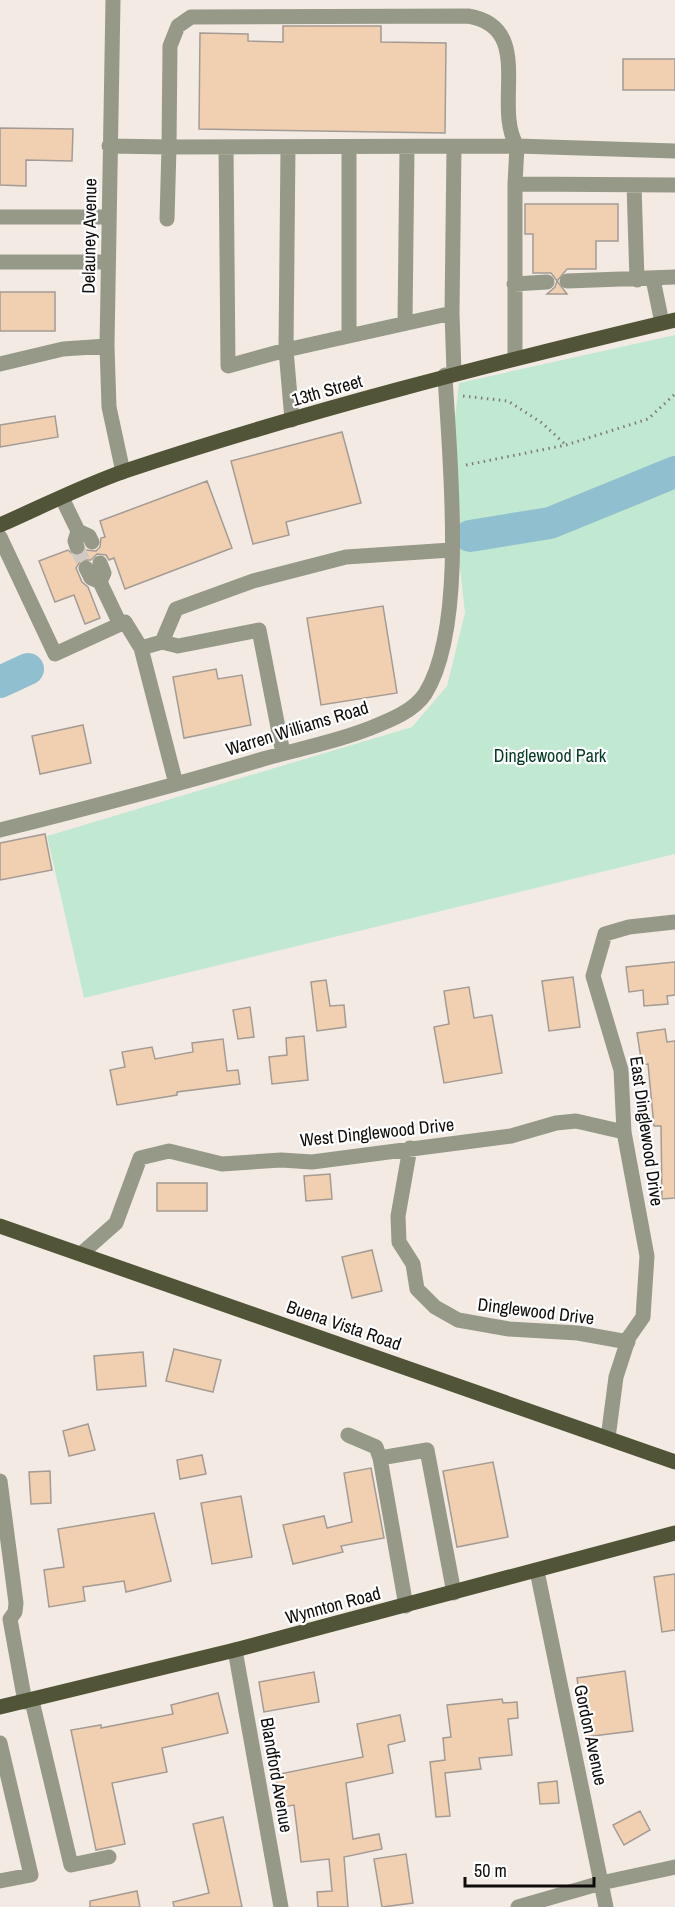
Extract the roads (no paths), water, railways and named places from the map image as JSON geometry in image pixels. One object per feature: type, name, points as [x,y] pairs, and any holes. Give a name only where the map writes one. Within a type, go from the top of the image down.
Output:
[{"type":"main road","name":"13th Street","points":[[0,525],[123,472],[292,420],[449,374],[668,322]]},
{"type":"main road","name":"Buena Vista Road","points":[[0,1226],[675,1461]]},
{"type":"main road","name":"Wynnton Road","points":[[0,1707],[406,1606],[675,1533]]},
{"type":"street","name":"Delauney Avenue","points":[[113,0],[107,346],[109,407],[123,472]]},
{"type":"street","points":[[167,219],[170,46],[178,26],[191,17],[468,15],[484,18],[503,36],[508,56],[510,135],[517,146],[515,357]]},
{"type":"street","points":[[109,146],[349,148],[517,146],[675,151]]},
{"type":"street","points":[[226,147],[228,366],[286,350],[452,313]]},
{"type":"street","points":[[288,147],[286,350],[292,420]]},
{"type":"street","points":[[349,148],[349,336]]},
{"type":"street","points":[[405,323],[407,148]]},
{"type":"street","name":"Warren Williams Road","points":[[0,830],[177,784],[368,729],[413,708],[424,694],[437,669],[450,610],[451,550],[446,394],[452,313],[454,148]]},
{"type":"street","points":[[515,184],[675,185]]},
{"type":"street","points":[[634,185],[637,280]]},
{"type":"street","points":[[0,217],[109,217]]},
{"type":"street","points":[[0,262],[108,262]]},
{"type":"street","points":[[567,281],[675,277]]},
{"type":"street","points":[[653,279],[668,322]]},
{"type":"street","points":[[514,284],[547,282]]},
{"type":"street","points":[[0,364],[63,349],[107,346]]},
{"type":"street","points":[[62,498],[83,541]]},
{"type":"street","points":[[0,537],[55,654],[125,622],[141,648],[177,784]]},
{"type":"street","points":[[162,642],[176,609],[253,581],[346,557],[451,550]]},
{"type":"street","points":[[93,566],[91,578],[100,582],[120,624]]},
{"type":"street","points":[[141,648],[162,642],[178,646],[259,630],[283,753]]},
{"type":"street","name":"East Dinglewood Drive","points":[[608,1438],[616,1377],[628,1342],[643,1317],[647,1256],[624,1132],[621,1070],[593,976],[605,934],[629,927],[675,922]]},
{"type":"street","name":"West Dinglewood Drive","points":[[82,1253],[116,1223],[140,1158],[169,1151],[222,1164],[281,1160],[312,1162],[511,1136],[556,1123],[576,1121],[624,1132]]},
{"type":"street","name":"Dinglewood Drive","points":[[410,1148],[398,1216],[399,1242],[413,1264],[417,1289],[435,1307],[458,1320],[509,1329],[578,1334],[628,1342]]},
{"type":"street","points":[[348,1435],[376,1447],[380,1458],[406,1606]]},
{"type":"street","points":[[380,1458],[427,1450],[454,1593]]},
{"type":"street","points":[[0,1481],[16,1603],[15,1612],[5,1619],[71,1865],[109,1857]]},
{"type":"street","name":"Gordon Avenue","points":[[537,1571],[606,1907]]},
{"type":"street","name":"Blandford Avenue","points":[[235,1650],[281,1907]]},
{"type":"street","points":[[0,1743],[31,1875],[0,1881]]},
{"type":"street","points":[[518,1907],[601,1883],[675,1867]]},
{"type":"waterway","points":[[470,536],[550,523],[675,472]]},
{"type":"waterway","points":[[0,682],[28,669]]},
{"type":"tunnel","points":[[77,547],[86,568]]},
{"type":"park label","name":"Dinglewood Park","points":[[550,755]]}]
